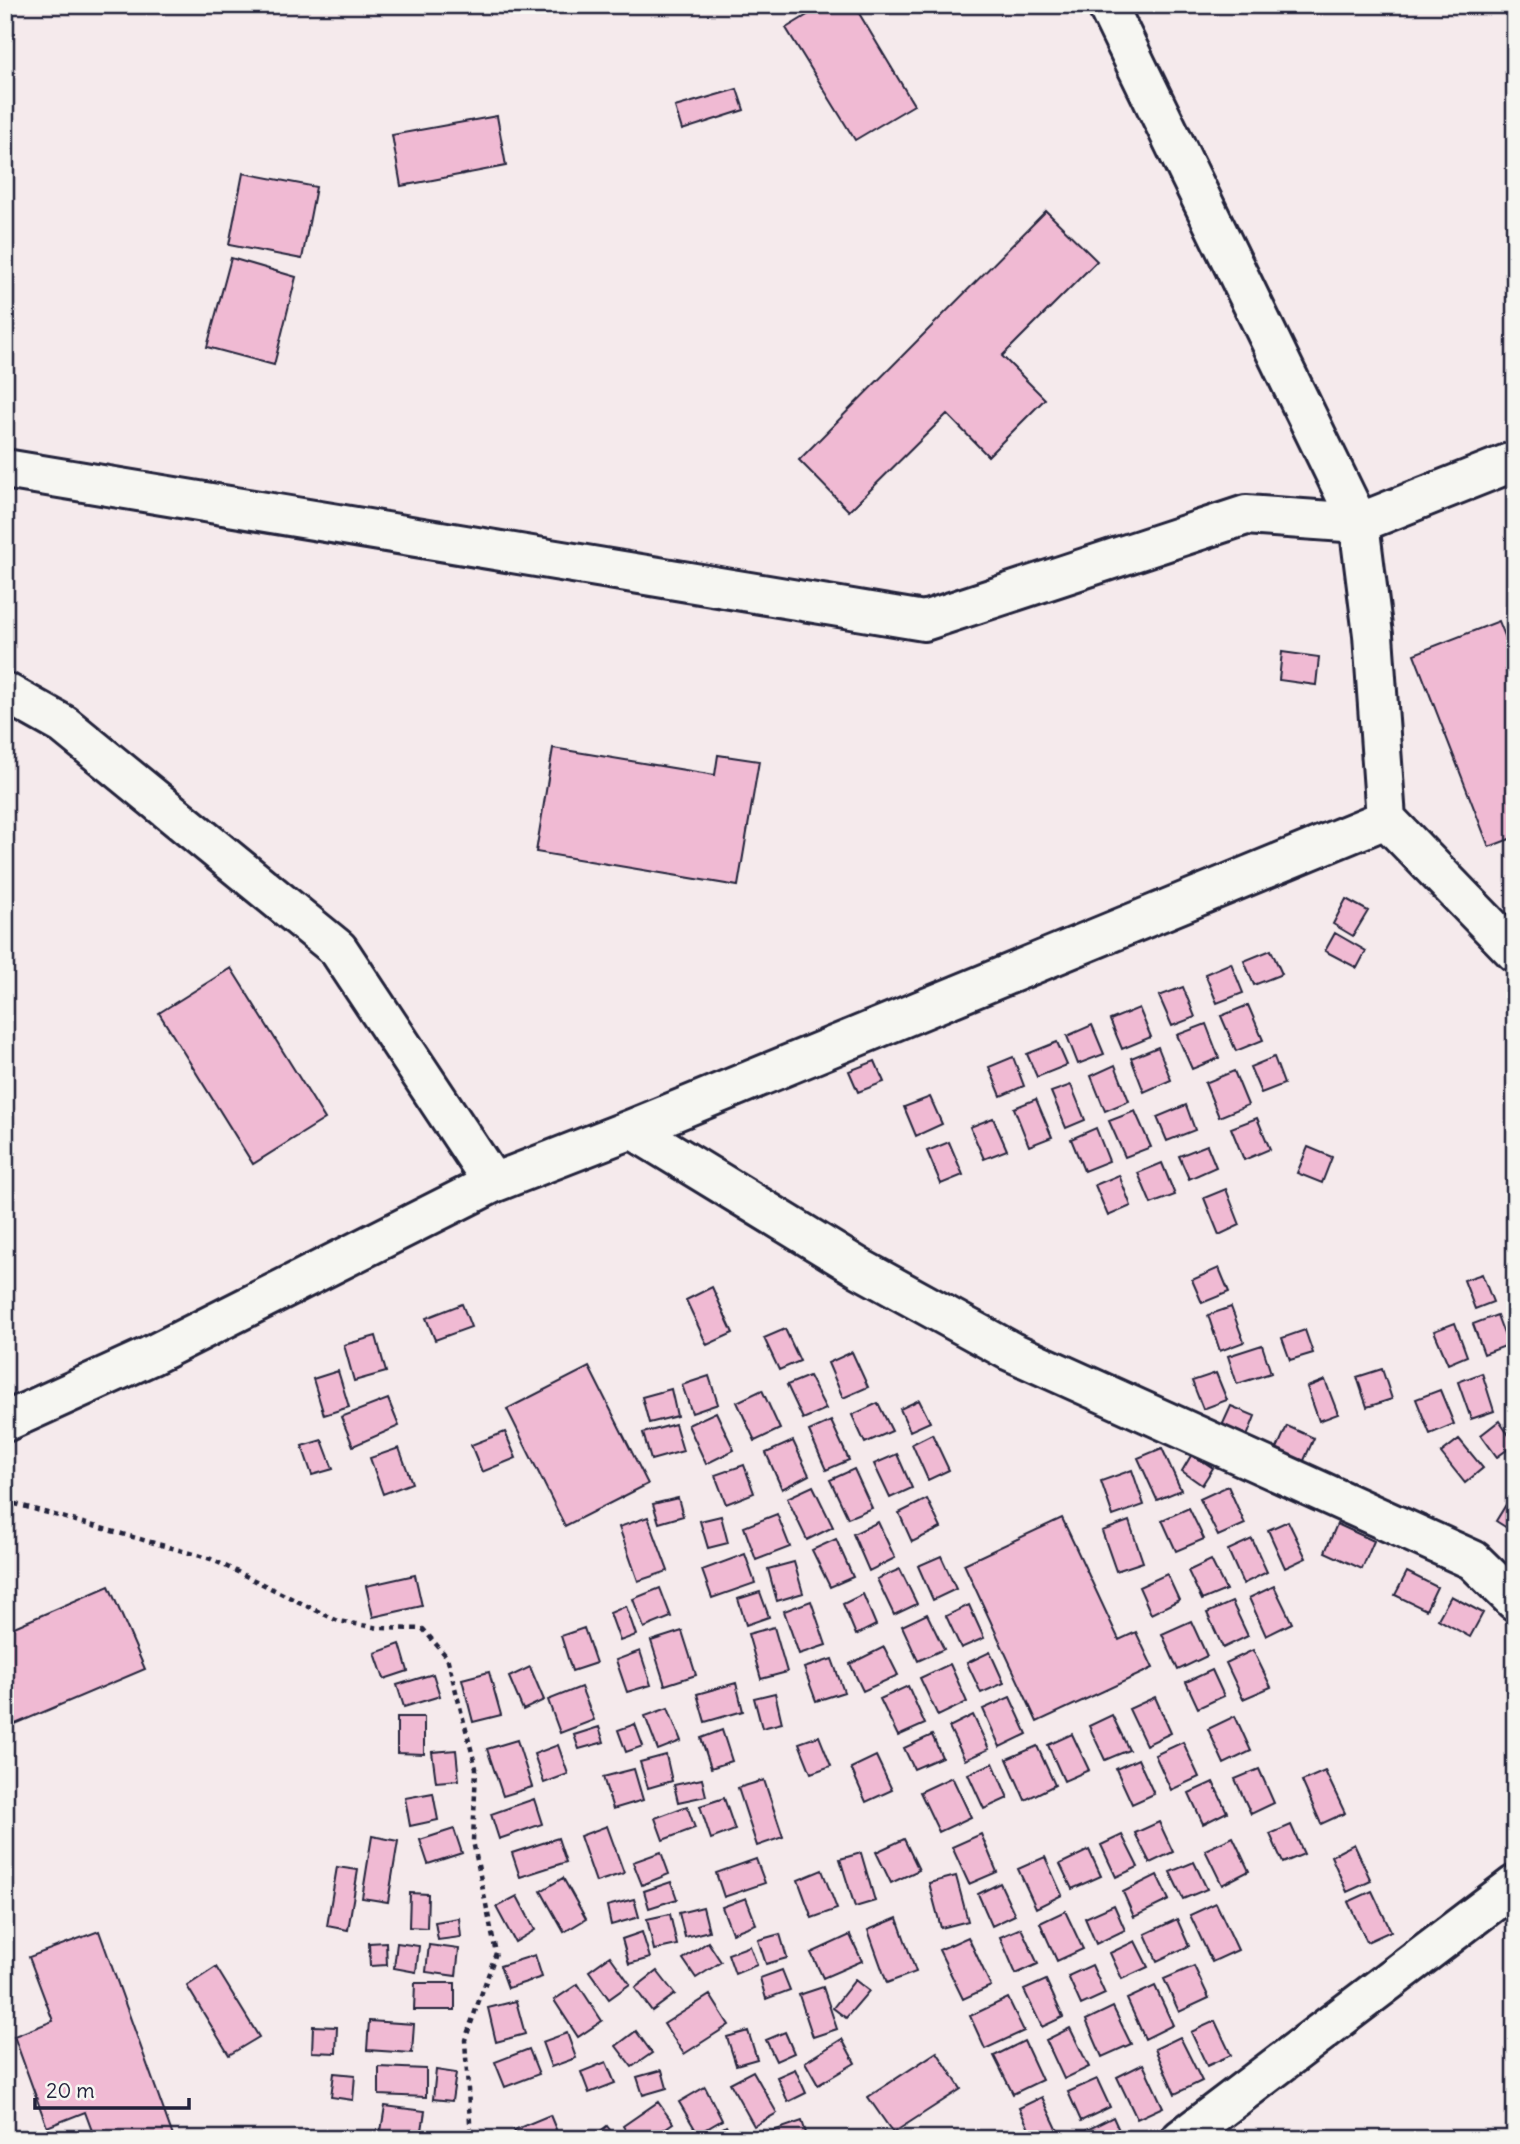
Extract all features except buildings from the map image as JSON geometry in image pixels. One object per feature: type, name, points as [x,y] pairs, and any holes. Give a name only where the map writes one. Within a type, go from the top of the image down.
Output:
[{"type":"street","points":[[1107,5],[1359,523],[1373,635],[1386,819],[1515,952]]},
{"type":"street","points":[[5,469],[924,621],[1246,515],[1359,523],[1515,461]]},
{"type":"street","points":[[5,692],[64,725],[338,949],[493,1183]]},
{"type":"street","points":[[5,1422],[150,1356],[493,1183],[632,1129],[1386,819]]},
{"type":"street","points":[[632,1129],[861,1269],[1010,1351],[1473,1560],[1515,1601]]},
{"type":"street","points":[[1181,2139],[1515,1885]]},
{"type":"path","points":[[5,1501],[211,1559],[338,1621],[379,1628],[423,1629],[447,1657],[476,1768],[472,1841],[496,1953],[466,2040],[471,2139]]}]
